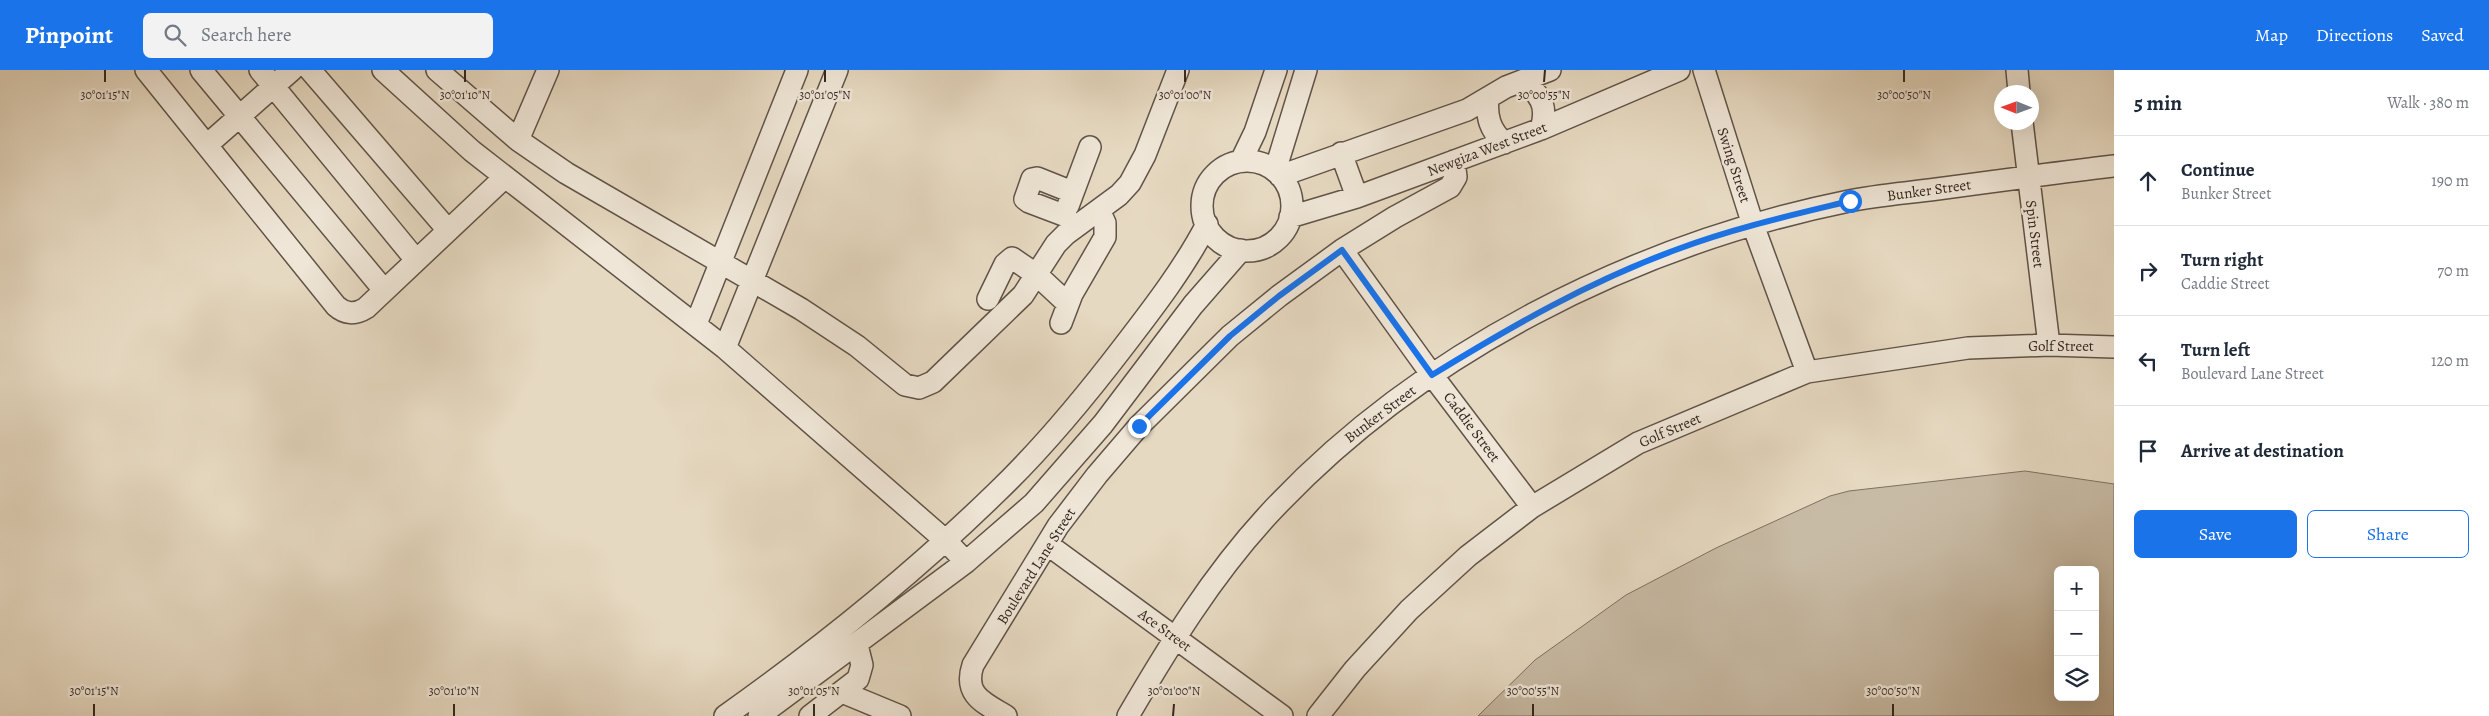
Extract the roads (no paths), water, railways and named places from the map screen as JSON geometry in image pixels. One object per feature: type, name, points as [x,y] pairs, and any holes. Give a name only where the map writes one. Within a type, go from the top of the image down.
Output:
[{"type":"street","points":[[146,70],[340,309],[350,313],[361,311],[504,177]]},
{"type":"street","points":[[201,70],[384,290]]},
{"type":"street","points":[[207,145],[239,117],[267,78],[292,70]]},
{"type":"street","points":[[310,70],[447,229]]},
{"type":"street","points":[[383,70],[438,122],[504,177],[725,348],[946,541],[966,562]]},
{"type":"street","points":[[438,70],[518,140],[566,173],[829,326],[905,385],[919,388],[933,382],[1023,295],[1066,225],[1072,192],[1090,147]]},
{"type":"street","points":[[518,140],[548,70]]},
{"type":"street","points":[[696,324],[797,70]]},
{"type":"street","points":[[725,348],[837,70]]},
{"type":"street","points":[[1066,225],[1099,210],[1119,195],[1138,169],[1178,70]]},
{"type":"street","points":[[1241,161],[1258,124],[1276,70]]},
{"type":"street","points":[[1278,173],[1306,70]]},
{"type":"street","points":[[1278,173],[1456,114],[1488,98],[1510,80],[1550,70]]},
{"type":"street","name":"Newgiza West Street","points":[[1290,217],[1357,197],[1504,143],[1679,70]]},
{"type":"street","name":"Swing Street","points":[[1704,70],[1753,224],[1807,372]]},
{"type":"street","points":[[2016,70],[2018,85]]},
{"type":"street","points":[[267,78],[416,260]]},
{"type":"street","points":[[1510,80],[1531,87],[1539,96],[1544,106],[1544,118],[1541,129]]},
{"type":"street","points":[[1488,98],[1486,111],[1489,123],[1495,134],[1504,143]]},
{"type":"street","name":"Spin Street","points":[[2023,130],[2049,345]]},
{"type":"street","points":[[1342,153],[1357,197]]},
{"type":"street","points":[[1241,161],[1253,161],[1278,173],[1292,199],[1290,217],[1280,236],[1272,243],[1252,250],[1241,250],[1220,242],[1207,224],[1203,204],[1208,184],[1222,169],[1241,161]]},
{"type":"street","name":"Boulevard Lane Street","points":[[1006,716],[985,704],[973,691],[970,674],[1058,526],[1097,475],[1139,426],[1183,380],[1230,336],[1279,296],[1342,250],[1453,184],[1456,177],[1454,161]]},
{"type":"street","name":"Bunker Street","points":[[1128,716],[1174,637],[1218,575],[1280,503],[1320,463],[1377,413],[1432,375],[1516,323],[1596,283],[1678,249],[1753,224],[1850,201],[2114,166]]},
{"type":"street","points":[[1066,225],[1029,202],[1025,199],[1025,195],[1032,180],[1037,178],[1072,192]]},
{"type":"street","points":[[1384,187],[1395,217]]},
{"type":"street","points":[[1061,323],[1067,302],[1103,242],[1105,223],[1099,210]]},
{"type":"street","points":[[725,716],[799,664],[946,541],[998,491],[1075,407],[1146,318],[1207,224]]},
{"type":"street","points":[[759,716],[857,645],[966,562],[1034,503],[1069,464],[1136,382],[1193,305],[1241,250]]},
{"type":"street","name":"Caddie Street","points":[[1342,250],[1432,375],[1532,507]]},
{"type":"street","points":[[988,299],[1005,264],[1009,259],[1015,259],[1037,275],[1067,302]]},
{"type":"street","points":[[1175,276],[1183,284],[1193,305]]},
{"type":"street","name":"Golf Street","points":[[1318,716],[1354,669],[1409,610],[1468,556],[1532,507],[1638,443],[1807,372],[1968,348],[2049,345],[2114,347]]},
{"type":"street","name":"Ace Street","points":[[1047,544],[1282,716]]},
{"type":"street","points":[[810,716],[858,679],[862,665],[857,645]]},
{"type":"street","points":[[842,692],[900,716]]}]
